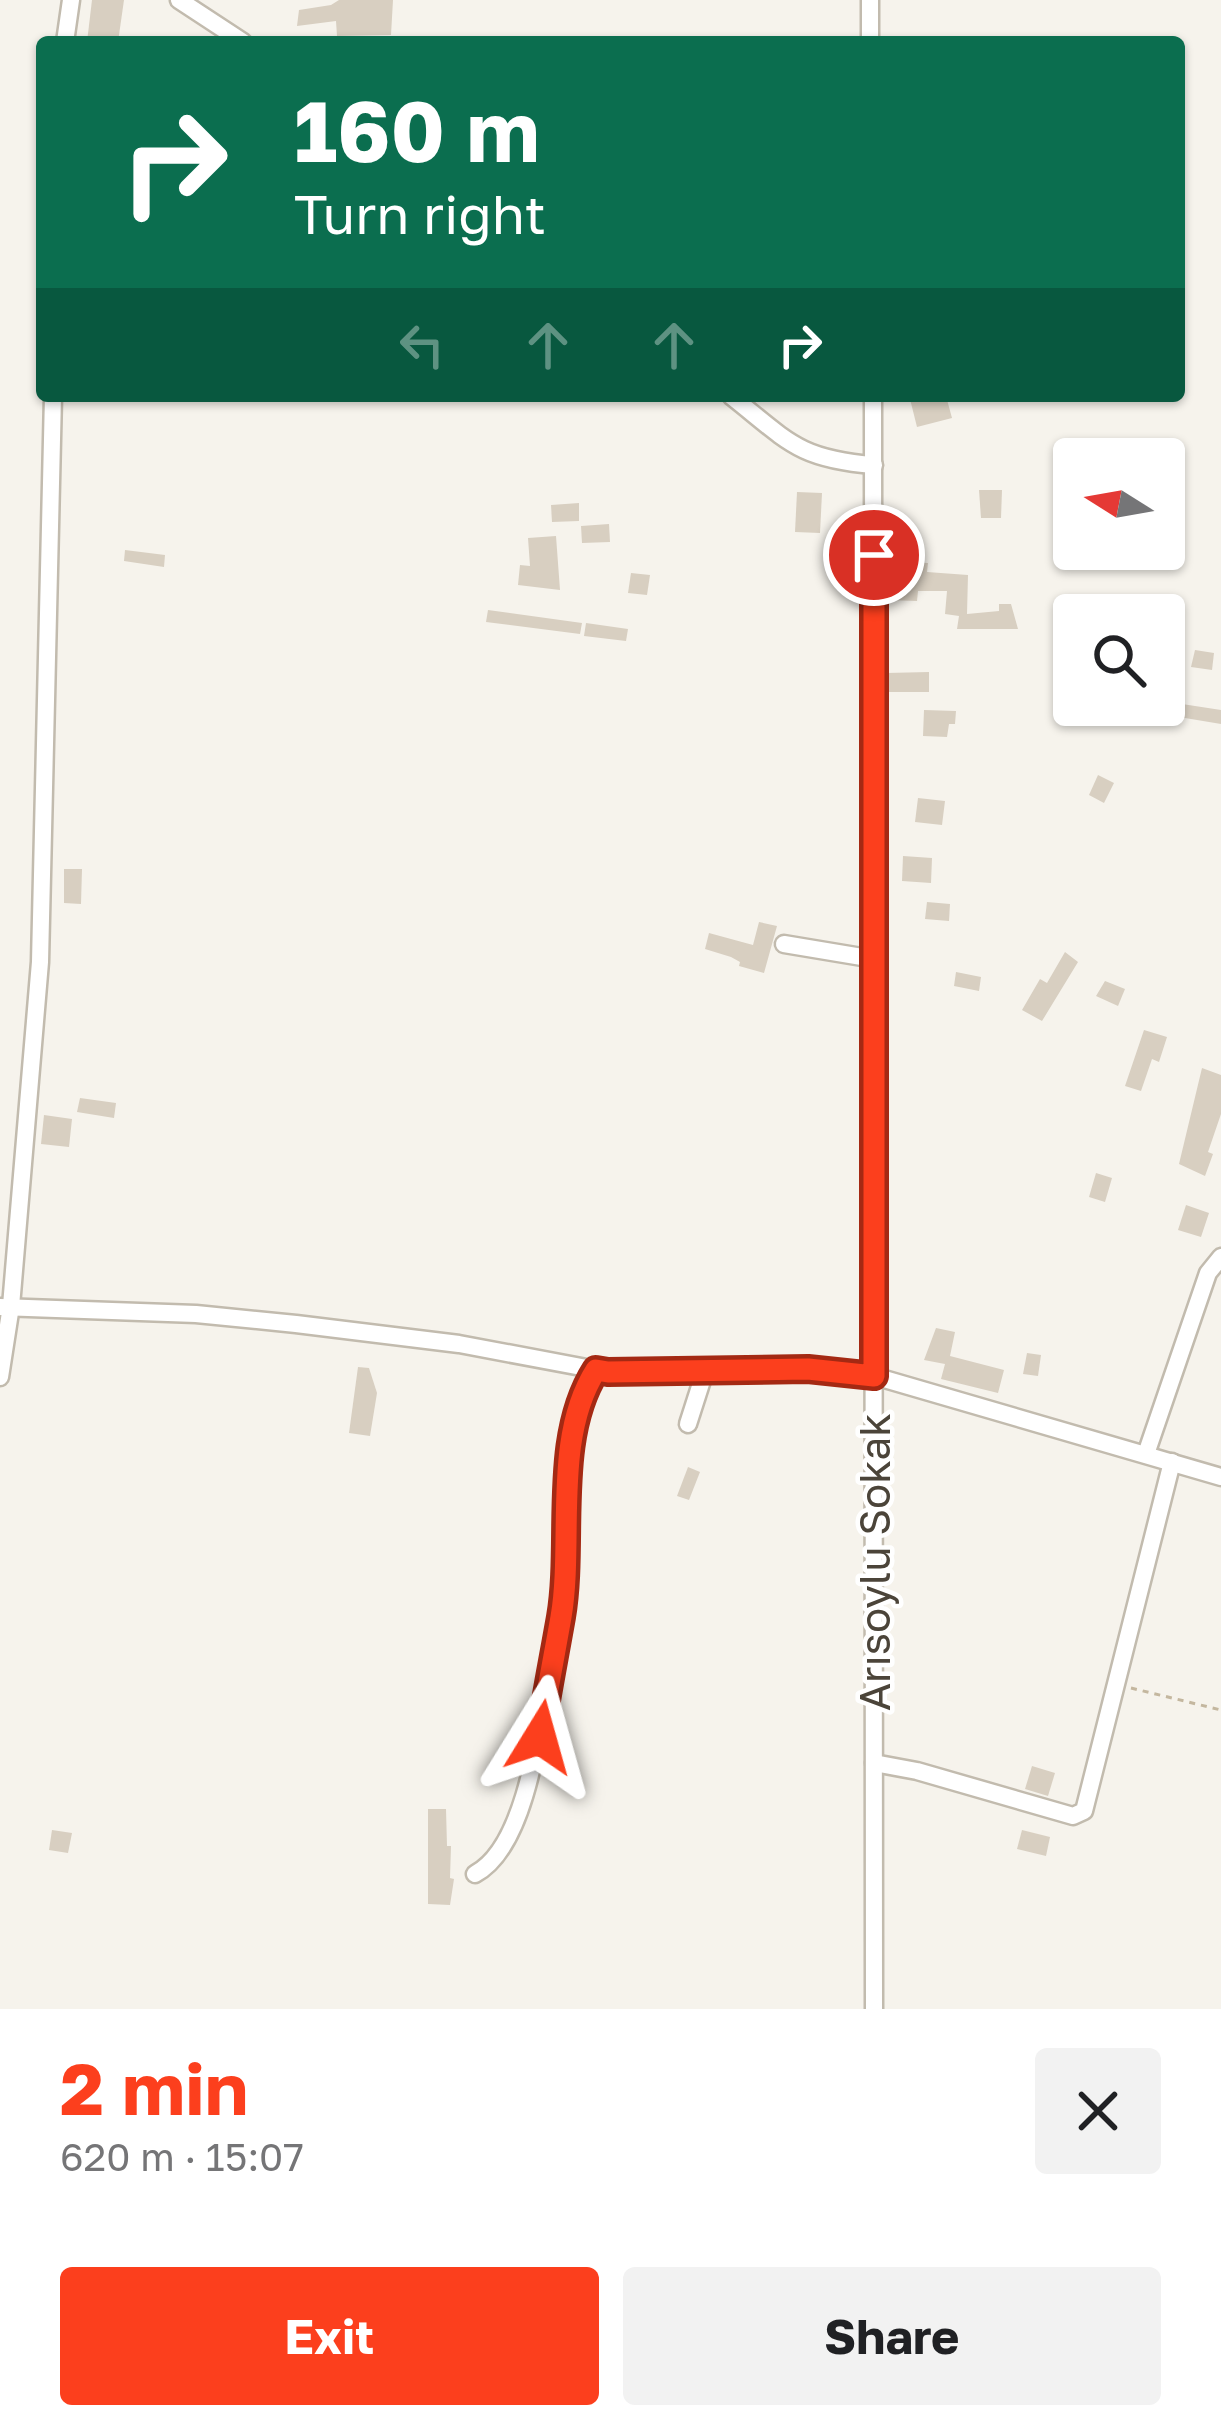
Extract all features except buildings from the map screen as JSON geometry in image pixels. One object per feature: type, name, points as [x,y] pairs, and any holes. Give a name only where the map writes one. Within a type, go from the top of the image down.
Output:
[{"type":"street","points":[[66,36],[70,0]]},
{"type":"street","points":[[179,0],[234,36]]},
{"type":"street","points":[[870,0],[870,36]]},
{"type":"street","points":[[0,1378],[40,962],[53,402]]},
{"type":"street","points":[[739,402],[802,452],[833,462],[874,465]]},
{"type":"street","name":"Arısoylu Sokak","points":[[873,402],[874,2009]]},
{"type":"street","points":[[784,944],[874,958]]},
{"type":"street","points":[[1146,1454],[1208,1273],[1221,1257]]},
{"type":"street","points":[[5,1306],[196,1314],[296,1324],[459,1344],[596,1370],[808,1369],[874,1376],[1221,1477]]},
{"type":"street","points":[[475,1874],[490,1866],[512,1826],[540,1737],[561,1616],[568,1469],[586,1385],[596,1370]]},
{"type":"street","points":[[688,1424],[705,1371]]},
{"type":"street","points":[[874,1763],[1077,1816],[1086,1808],[1172,1462]]},
{"type":"path","points":[[1117,1684],[1221,1710]]},
{"type":"route","points":[[540,1737],[561,1616],[568,1469],[586,1385],[596,1370],[808,1369],[874,1376],[874,555]]}]
